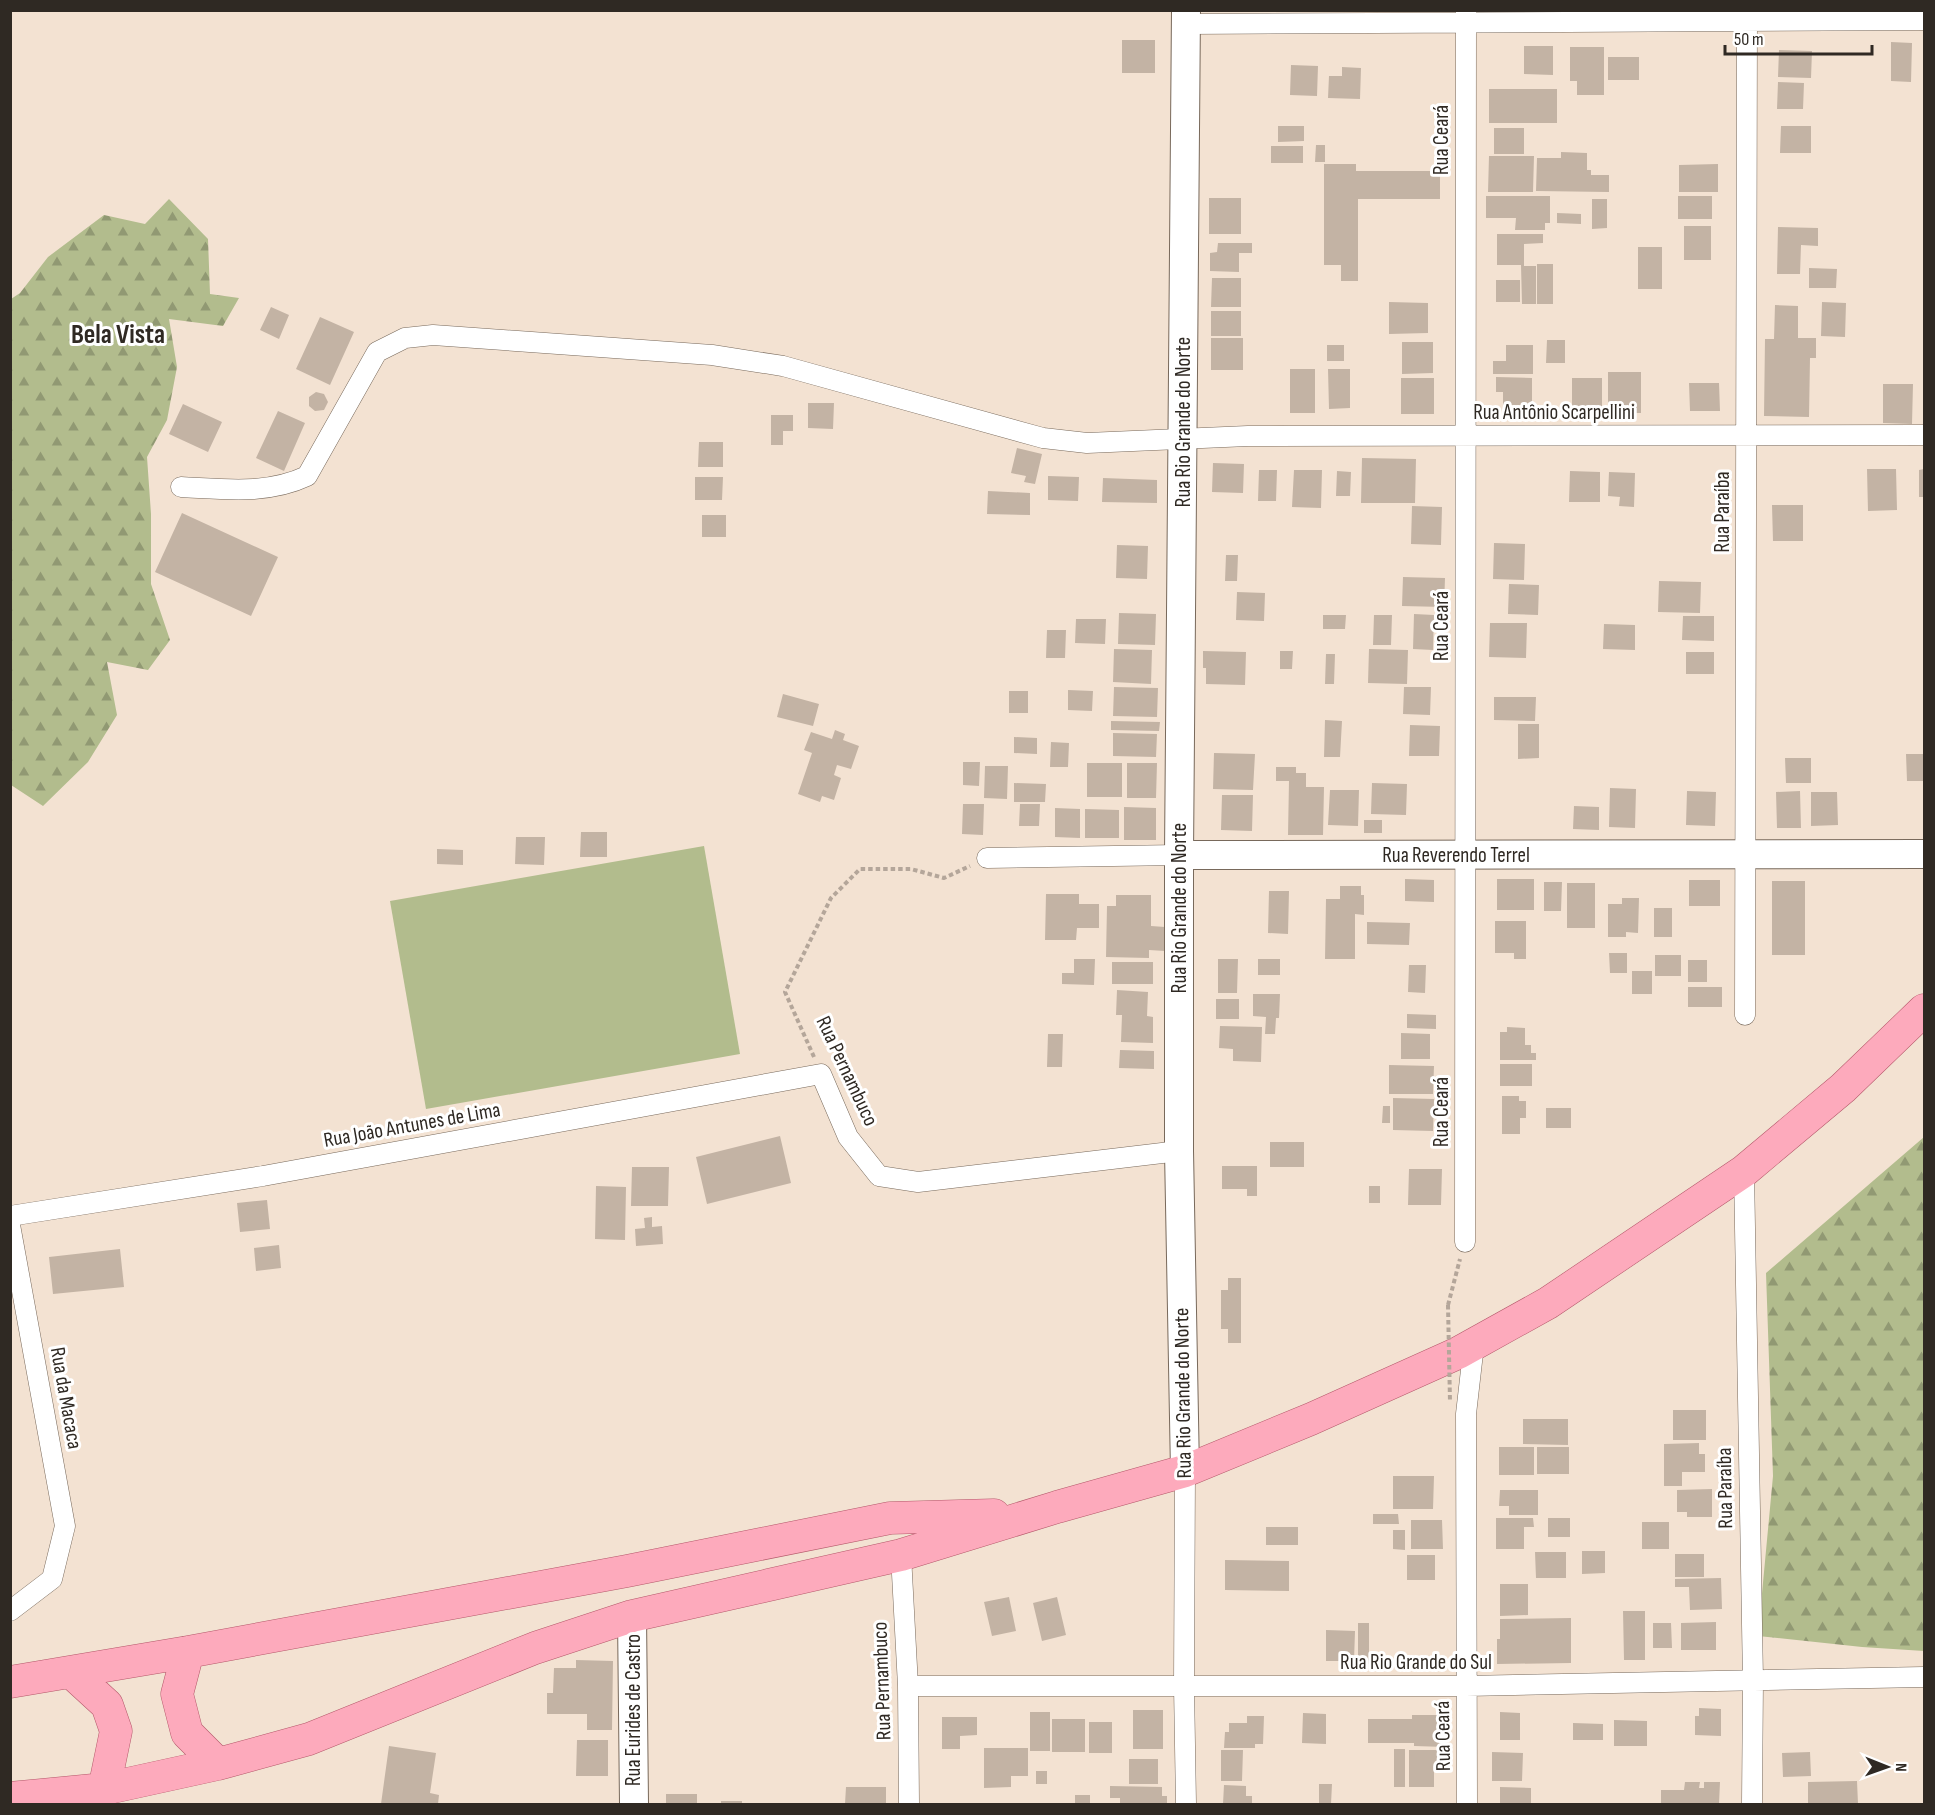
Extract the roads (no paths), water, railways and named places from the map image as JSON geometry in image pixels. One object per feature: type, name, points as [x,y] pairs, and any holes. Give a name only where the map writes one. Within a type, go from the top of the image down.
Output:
[{"type":"main road","points":[[10,1798],[104,1789],[218,1764],[309,1739],[535,1648],[632,1616],[901,1555],[1031,1514],[1185,1471],[1311,1419],[1474,1344],[1548,1303],[1744,1171],[1843,1088],[1924,1010]]},
{"type":"main road","points":[[10,1682],[188,1652],[627,1571],[890,1518],[1031,1514]]},
{"type":"main road","points":[[188,1652],[177,1694],[187,1733],[218,1764]]},
{"type":"main road","points":[[71,1672],[107,1705],[116,1731],[104,1789]]},
{"type":"street","name":"Rua Ceará","points":[[1465,1242],[1466,16]]},
{"type":"street","points":[[1186,17],[1747,16],[1924,20]]},
{"type":"street","name":"Rua Paraíba","points":[[1745,1015],[1747,16]]},
{"type":"street","name":"Rua Rio Grande do Norte","points":[[1186,17],[1179,855],[1179,1151],[1185,1471],[1186,1804]]},
{"type":"street","name":"Rua Antônio Scarpellini","points":[[181,487],[254,489],[288,485],[307,476],[377,352],[405,338],[433,335],[712,355],[783,366],[1043,438],[1087,443],[1248,436],[1924,435]]},
{"type":"street","name":"Rua Reverendo Terrel","points":[[987,858],[1179,855],[1924,854]]},
{"type":"street","name":"Rua Pernambuco","points":[[821,1074],[848,1137],[879,1176],[918,1182],[1179,1151]]},
{"type":"street","name":"Rua João Antunes de Lima","points":[[10,1216],[263,1176],[821,1074]]},
{"type":"street","name":"Rua Paraíba","points":[[1744,1171],[1753,1680],[1752,1804]]},
{"type":"street","name":"Rua da Macaca","points":[[10,1225],[65,1526],[52,1579],[10,1611]]},
{"type":"street","name":"Rua Ceará","points":[[1467,1804],[1466,1414],[1474,1344]]},
{"type":"street","name":"Rua Pernambuco","points":[[901,1555],[908,1686],[909,1804]]},
{"type":"street","name":"Rua Eurides de Castro","points":[[632,1616],[634,1804]]},
{"type":"street","name":"Rua Rio Grande do Sul","points":[[908,1686],[1466,1686],[1924,1677]]},
{"type":"district","name":"Bela Vista","points":[[118,335]]}]
